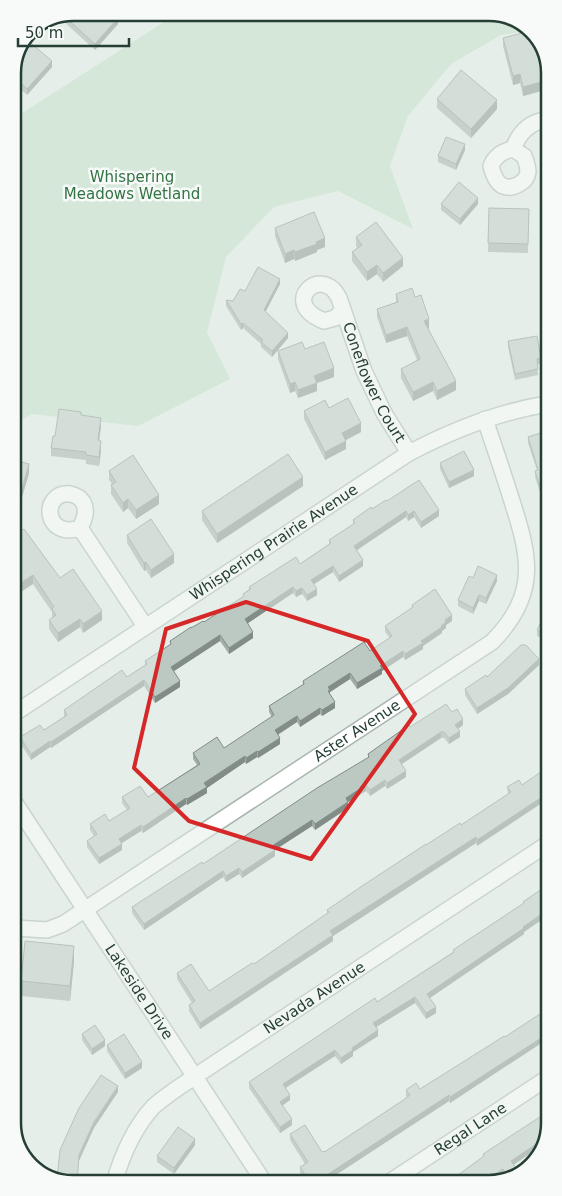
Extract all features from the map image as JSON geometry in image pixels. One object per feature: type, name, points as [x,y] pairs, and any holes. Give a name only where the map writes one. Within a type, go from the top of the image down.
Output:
[{"type":"street","points":[[513,149],[522,131],[541,122]]},
{"type":"street","name":"Coneflower Court","points":[[343,310],[364,371],[384,413],[408,453]]},
{"type":"street","name":"Whispering Prairie Avenue","points":[[21,708],[408,453],[442,436],[485,419],[541,405]]},
{"type":"street","name":"Aster Avenue","points":[[21,928],[47,930],[63,924],[492,642],[504,629],[516,612],[523,593],[527,555],[523,535],[485,419]]},
{"type":"street","points":[[80,528],[145,626]]},
{"type":"street","name":"Lakeside Drive","points":[[21,812],[259,1175]]},
{"type":"street","name":"Nevada Avenue","points":[[116,1175],[131,1137],[143,1119],[155,1106],[194,1077],[541,848]]},
{"type":"street","name":"Regal Lane","points":[[400,1175],[541,1083]]},
{"type":"highlighted area","points":[[246,602],[368,641],[415,714],[311,859],[189,821],[134,768],[166,629]]},
{"type":"green space","name":"Whispering Meadows Wetland","points":[[166,21],[492,21],[505,24],[521,32],[501,35],[451,64],[408,116],[390,166],[413,229],[338,191],[274,207],[226,257],[207,332],[230,379],[138,426],[32,414],[21,420],[21,114]]},
{"type":"building","points":[[70,21],[115,21],[95,44]]},
{"type":"building","points":[[522,33],[526,36],[537,53],[540,63],[541,82],[523,87],[520,74],[513,76],[503,38]]},
{"type":"building","points":[[31,43],[52,61],[27,89],[21,84],[21,70],[25,53]]},
{"type":"building","points":[[461,70],[497,100],[471,129],[437,99]]},
{"type":"building","points":[[446,137],[465,144],[456,164],[438,156]]},
{"type":"building","points":[[459,182],[478,198],[460,219],[441,204]]},
{"type":"building","points":[[489,208],[529,209],[528,244],[488,243]]},
{"type":"building","points":[[314,212],[325,238],[316,242],[317,244],[285,254],[275,228]]},
{"type":"building","points":[[376,222],[403,258],[383,273],[377,265],[367,272],[352,252],[362,245],[356,237]]},
{"type":"building","points":[[258,267],[280,279],[264,310],[288,333],[272,351],[261,342],[263,340],[243,323],[241,324],[226,300],[233,301],[240,289],[245,291]]},
{"type":"building","points":[[412,288],[415,297],[421,295],[429,319],[424,321],[456,381],[437,391],[433,382],[413,392],[401,369],[420,359],[407,327],[386,335],[377,309],[398,302],[396,294]]},
{"type":"building","points":[[537,336],[541,358],[537,359],[538,369],[515,374],[508,341]]},
{"type":"building","points":[[302,342],[305,349],[324,342],[334,368],[314,376],[317,383],[298,390],[295,382],[290,384],[278,351]]},
{"type":"building","points":[[348,398],[361,423],[342,433],[346,441],[325,452],[304,411],[325,400],[329,408]]},
{"type":"building","points":[[59,409],[81,412],[81,415],[101,418],[98,440],[101,441],[99,457],[86,455],[86,452],[51,448],[53,436],[55,436]]},
{"type":"building","points":[[541,433],[541,489],[535,471],[538,470],[528,437]]},
{"type":"building","points":[[464,451],[474,470],[449,482],[440,463]]},
{"type":"building","points":[[288,454],[303,477],[217,534],[202,511]]},
{"type":"building","points":[[133,455],[159,495],[136,510],[128,499],[123,503],[111,485],[116,482],[109,471]]},
{"type":"building","points":[[21,462],[29,464],[21,492]]},
{"type":"building","points":[[419,480],[439,510],[421,522],[414,511],[408,515],[406,511],[354,546],[363,560],[339,576],[333,566],[311,580],[317,589],[307,595],[302,588],[296,591],[293,587],[245,619],[253,632],[229,648],[220,635],[171,667],[180,681],[155,697],[144,680],[31,754],[21,736],[40,725],[44,730],[67,715],[64,710],[122,670],[127,677],[147,664],[145,661],[171,644],[170,641],[244,596],[243,594],[251,589],[249,587],[296,557],[300,564],[331,543],[329,540],[355,523],[353,520],[371,507],[372,509]]},
{"type":"building","points":[[151,519],[174,554],[151,570],[146,562],[144,563],[127,535]]},
{"type":"building","points":[[24,529],[60,578],[73,569],[102,611],[83,624],[80,619],[58,633],[49,620],[56,615],[52,609],[54,607],[33,575],[21,583],[21,531]]},
{"type":"building","points":[[478,566],[497,575],[486,598],[479,595],[473,608],[458,600],[469,576],[473,578]]},
{"type":"building","points":[[435,589],[452,615],[445,620],[446,622],[442,627],[421,641],[423,643],[405,654],[403,651],[380,666],[382,668],[357,683],[350,673],[328,687],[330,690],[328,691],[335,702],[322,710],[320,708],[300,721],[297,716],[275,730],[280,738],[258,752],[246,758],[245,756],[204,783],[207,787],[186,798],[143,827],[141,825],[119,839],[122,844],[99,858],[87,841],[97,834],[90,824],[105,814],[109,821],[130,808],[122,797],[140,786],[148,797],[200,764],[193,753],[217,737],[224,748],[274,715],[269,706],[304,684],[303,681],[364,642],[370,651],[392,636],[385,626]]},
{"type":"building","points":[[541,622],[541,632],[537,630]]},
{"type":"building","points":[[521,645],[526,645],[539,659],[508,688],[477,708],[465,689],[486,675],[487,677]]},
{"type":"building","points":[[446,704],[452,712],[457,709],[463,719],[455,725],[460,731],[449,738],[444,732],[441,732],[399,760],[406,771],[387,783],[385,780],[370,790],[366,785],[346,798],[348,802],[315,824],[312,820],[272,846],[275,850],[242,872],[239,868],[226,876],[223,871],[144,924],[132,907],[202,862],[203,864],[317,788],[369,757],[368,754],[409,725],[410,727]]},
{"type":"building","points":[[541,772],[541,798],[477,840],[476,837],[330,931],[333,935],[200,1023],[189,1005],[195,1001],[177,973],[191,964],[209,991],[252,963],[254,964],[329,912],[327,910],[362,886],[511,792],[507,787],[519,780],[522,785]]},
{"type":"building","points":[[541,890],[541,915],[427,994],[436,1007],[426,1013],[415,997],[373,1023],[378,1030],[341,1058],[335,1050],[283,1084],[290,1095],[280,1102],[292,1119],[280,1127],[249,1082],[375,998],[377,1002],[454,952],[453,950]]},
{"type":"building","points":[[25,941],[74,946],[70,986],[21,981]]},
{"type":"building","points":[[541,1013],[541,1038],[450,1097],[449,1095],[327,1175],[305,1175],[300,1167],[308,1162],[290,1134],[305,1125],[322,1152],[326,1151],[410,1095],[406,1090],[416,1083],[420,1089]]},
{"type":"building","points":[[95,1025],[105,1040],[92,1049],[82,1034]]},
{"type":"building","points":[[124,1034],[142,1062],[125,1073],[107,1045]]},
{"type":"building","points":[[101,1075],[118,1086],[94,1122],[79,1155],[78,1175],[63,1174],[58,1172],[60,1150],[79,1108]]},
{"type":"building","points":[[541,1116],[537,1143],[511,1161],[516,1167],[505,1172],[503,1169],[495,1174],[458,1175],[484,1156],[483,1154]]},
{"type":"building","points":[[178,1127],[195,1139],[174,1168],[157,1156]]}]
